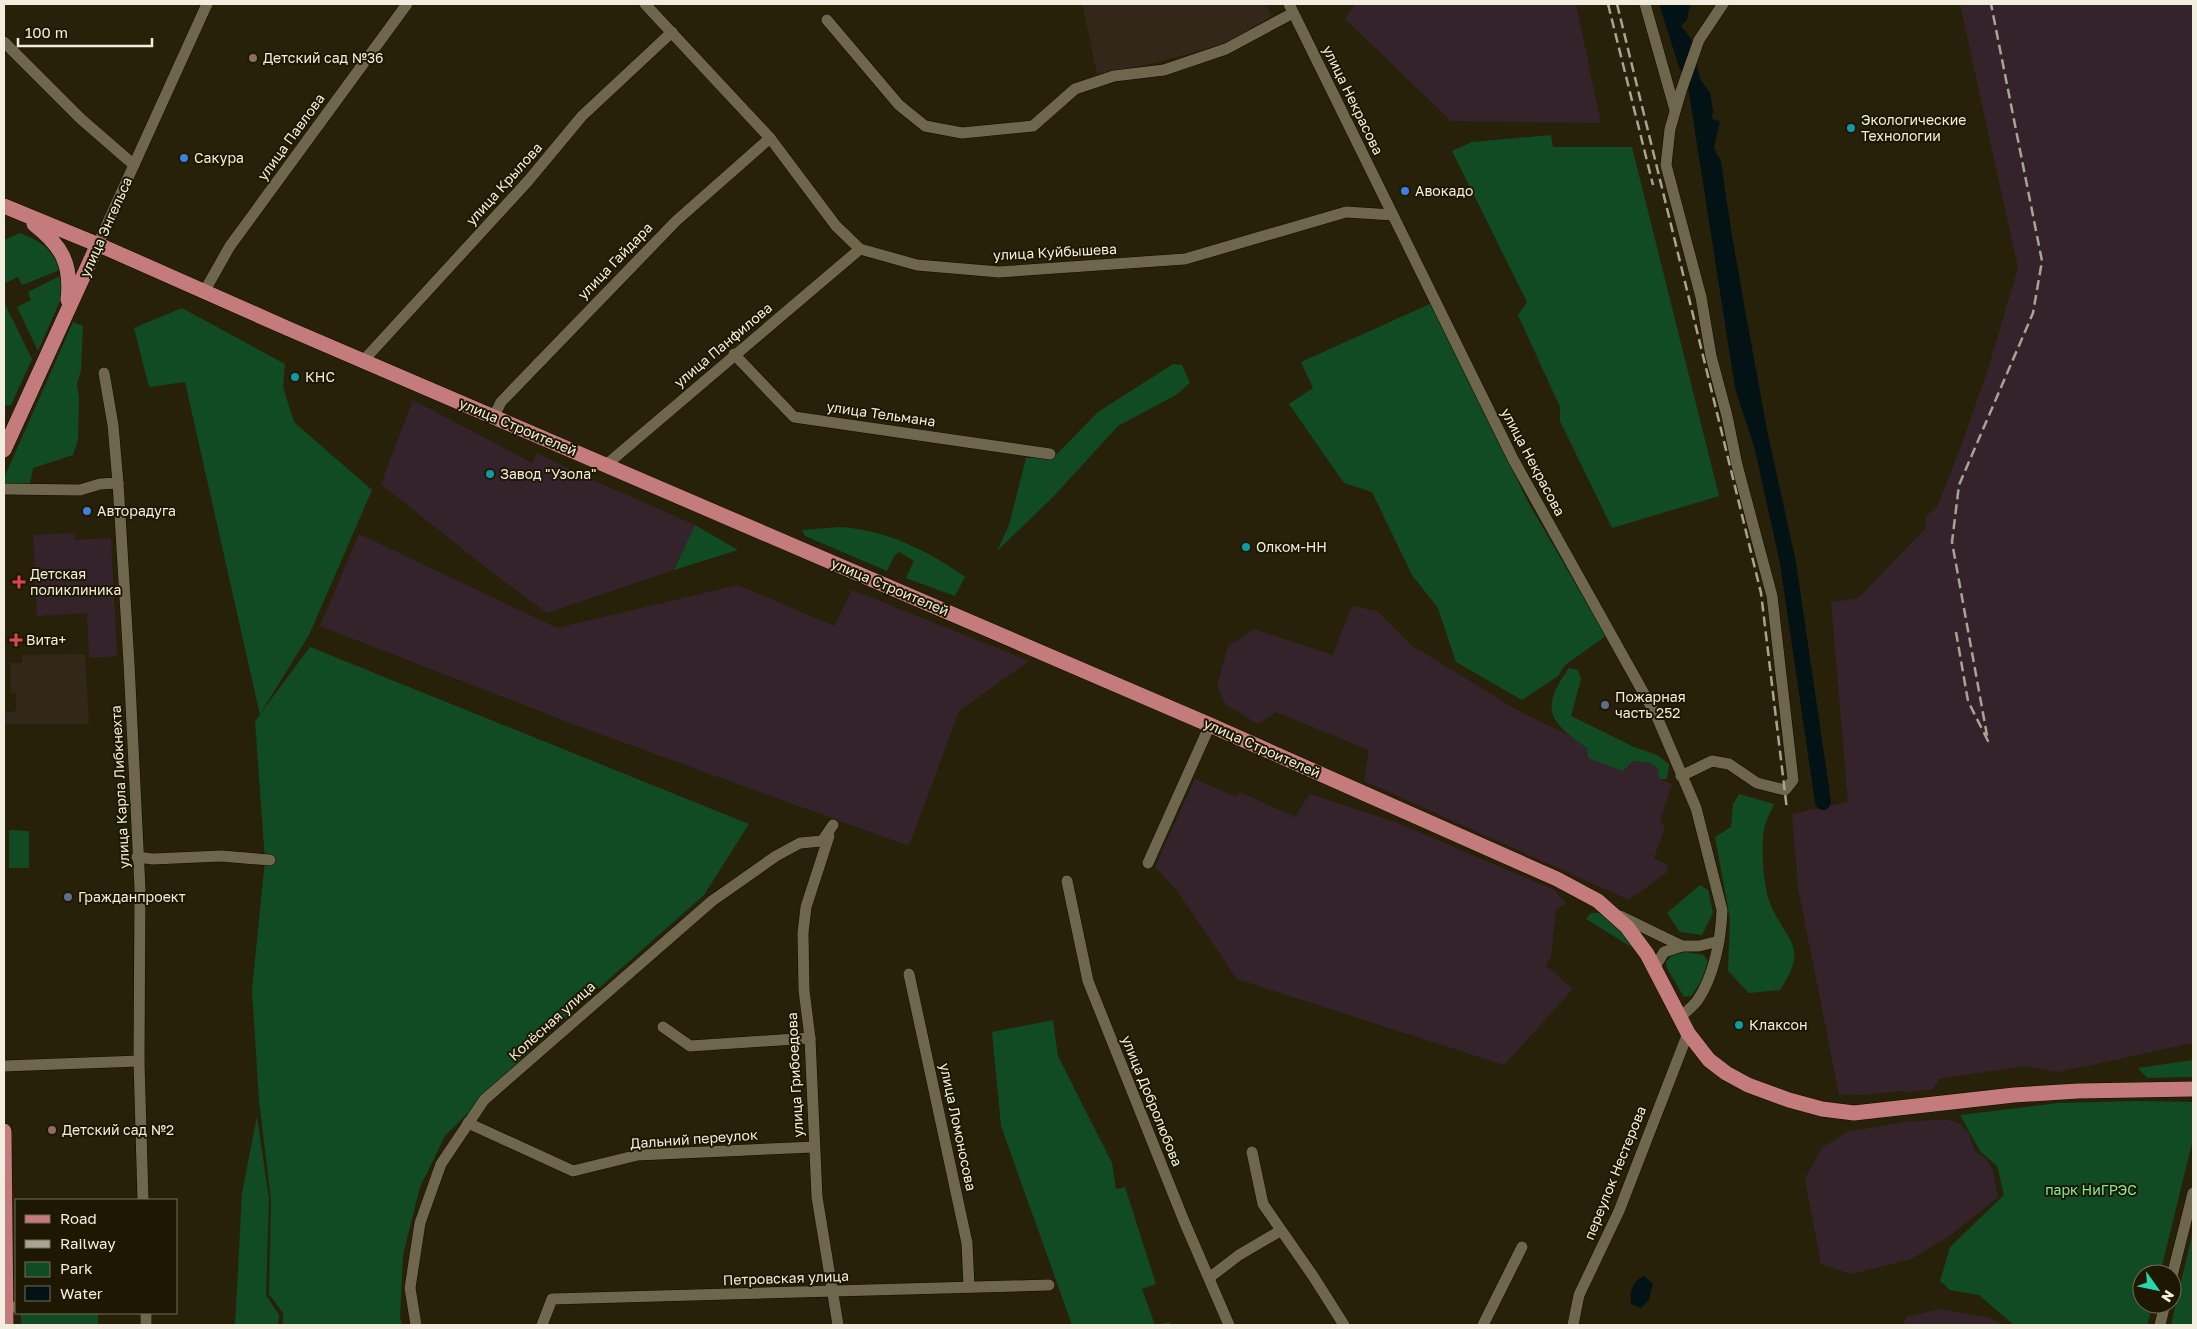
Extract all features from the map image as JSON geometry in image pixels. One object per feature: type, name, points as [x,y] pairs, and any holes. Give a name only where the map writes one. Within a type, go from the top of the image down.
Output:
[{"type":"main road","points":[[4,206],[23,215],[45,233],[65,259],[70,279],[66,313]]},
{"type":"main road","name":"улица Строителей","points":[[23,215],[98,244],[363,361],[1210,725],[1557,879],[1593,898],[1614,913],[1638,940],[1655,968],[1688,1033],[1708,1060],[1748,1085],[1796,1102],[1834,1111],[1863,1112],[2005,1096],[2078,1091],[2193,1089]]},
{"type":"main road","name":"улица Энгельса","points":[[4,450],[98,244]]},
{"type":"main road","points":[[4,1131],[9,1308],[6,1325]]},
{"type":"street","name":"улица Энгельса","points":[[98,244],[207,4]]},
{"type":"street","name":"улица Павлова","points":[[204,292],[230,246],[407,4]]},
{"type":"street","name":"улица Куйбышева","points":[[645,4],[770,138],[836,226],[860,249],[917,265],[999,272],[1186,259],[1346,212],[1394,215]]},
{"type":"street","points":[[1645,4],[1675,111]]},
{"type":"street","points":[[1682,776],[1712,761],[1729,764],[1757,783],[1785,790],[1793,780],[1772,596],[1737,466],[1727,416],[1711,356],[1701,298],[1666,165],[1670,130],[1675,111],[1699,40],[1724,4]]},
{"type":"street","points":[[827,20],[899,105],[925,126],[962,133],[1032,126],[1075,89],[1114,76],[1164,70],[1226,49],[1291,8]]},
{"type":"street","name":"улица Некрасова","points":[[1291,8],[1512,459],[1657,718],[1696,808],[1722,910],[1719,941],[1708,976],[1697,1002],[1680,1018]]},
{"type":"street","name":"улица Крылова","points":[[363,361],[528,181],[582,116],[672,32]]},
{"type":"street","points":[[4,42],[81,119],[134,165]]},
{"type":"street","name":"улица Гайдара","points":[[494,416],[507,395],[676,221],[770,138]]},
{"type":"street","name":"улица Панфилова","points":[[606,465],[734,354],[860,249]]},
{"type":"street","name":"улица Тельмана","points":[[734,354],[794,417],[1050,454]]},
{"type":"street","name":"улица Карла Либкнехта","points":[[104,373],[113,425],[118,483],[140,889],[140,1062],[144,1199]]},
{"type":"street","points":[[4,489],[80,490],[100,484],[118,483]]},
{"type":"street","points":[[1148,863],[1210,725]]},
{"type":"street","name":"улица Грибоедова","points":[[833,825],[813,880],[806,907],[803,933],[804,990],[810,1038],[816,1196],[838,1325]]},
{"type":"street","name":"Колёсная улица","points":[[416,1325],[410,1288],[420,1223],[441,1164],[484,1100],[712,900],[776,856],[800,843],[822,841],[833,825]]},
{"type":"street","points":[[137,857],[154,859],[221,856],[270,860]]},
{"type":"street","name":"улица Добролюбова","points":[[1067,881],[1088,981],[1230,1325]]},
{"type":"street","points":[[1614,913],[1682,946]]},
{"type":"street","points":[[1655,968],[1664,952],[1682,946],[1699,946],[1719,941]]},
{"type":"street","name":"улица Ломоносова","points":[[909,974],[967,1243],[969,1288]]},
{"type":"street","points":[[663,1027],[690,1046],[810,1038]]},
{"type":"street","name":"переулок Нестерова","points":[[1572,1325],[1579,1295],[1619,1210],[1688,1033]]},
{"type":"street","points":[[4,1066],[140,1062]]},
{"type":"street","name":"Дальний переулок","points":[[468,1123],[574,1171],[638,1154],[814,1147]]},
{"type":"street","points":[[1252,1152],[1263,1204],[1344,1325]]},
{"type":"street","points":[[2175,1264],[2193,1193]]},
{"type":"street","points":[[1209,1278],[1239,1254],[1280,1231]]},
{"type":"street","points":[[1483,1325],[1522,1248]]},
{"type":"street","name":"Петровская улица","points":[[542,1325],[552,1299],[1049,1285]]},
{"type":"shaded area","points":[[1082,4],[1266,4],[1272,16],[1222,45],[1150,64],[1097,74]]},
{"type":"shaded area","points":[[1355,4],[1576,4],[1601,123],[1451,121],[1345,19]]},
{"type":"shaded area","points":[[1960,4],[2193,4],[2193,1043],[2058,1072],[2023,1066],[1939,1079],[1933,1089],[1864,1095],[1839,1094],[1798,888],[1792,814],[1848,802],[1831,602],[1858,598],[1925,529],[1926,516],[1937,507],[1961,446],[1988,369],[2018,268]]},
{"type":"shaded area","name":"Завод \"Узола\"","points":[[413,400],[532,463],[537,453],[586,477],[695,525],[674,570],[547,613],[494,574],[381,484]]},
{"type":"shaded area","points":[[75,533],[75,540],[111,538],[117,656],[89,658],[87,613],[37,616],[33,535]]},
{"type":"shaded area","points":[[359,534],[557,628],[738,585],[834,626],[852,590],[1029,661],[959,711],[909,846],[578,726],[320,626]]},
{"type":"shaded area","points":[[1352,606],[1377,611],[1411,645],[1517,710],[1572,737],[1587,748],[1633,761],[1649,763],[1658,768],[1659,779],[1672,784],[1660,822],[1665,827],[1654,858],[1668,865],[1666,873],[1629,900],[1364,781],[1369,750],[1276,712],[1258,724],[1225,704],[1217,685],[1228,647],[1253,629],[1333,655]]},
{"type":"shaded area","points":[[85,654],[89,724],[5,724],[4,713],[16,711],[16,693],[11,693],[11,663],[22,663],[22,655]]},
{"type":"shaded area","points":[[1195,779],[1236,797],[1240,792],[1295,817],[1310,794],[1395,822],[1554,890],[1566,903],[1556,910],[1551,956],[1546,966],[1573,989],[1504,1065],[1237,979],[1178,892],[1155,867]]},
{"type":"shaded area","points":[[1947,1119],[1960,1124],[1969,1134],[1975,1151],[1986,1159],[1993,1171],[1998,1197],[1951,1235],[1911,1259],[1851,1274],[1821,1264],[1805,1179],[1822,1148],[1847,1132],[1905,1122]]},
{"type":"shaded area","points":[[1940,1309],[1989,1318],[2005,1325],[1903,1325],[1906,1317]]},
{"type":"green space","points":[[1551,135],[1553,147],[1632,147],[1719,496],[1612,528],[1560,421],[1560,407],[1518,315],[1527,302],[1452,151],[1472,142]]},
{"type":"green space","points":[[20,233],[34,239],[45,247],[53,256],[60,270],[22,285],[18,277],[5,283],[4,240]]},
{"type":"green space","points":[[62,275],[63,294],[38,351],[17,307],[31,300],[28,292]]},
{"type":"green space","points":[[4,302],[32,359],[11,405],[4,406]]},
{"type":"green space","points":[[1432,303],[1529,504],[1606,636],[1565,665],[1558,676],[1522,700],[1456,662],[1438,608],[1412,575],[1372,492],[1344,483],[1289,404],[1313,388],[1301,362]]},
{"type":"green space","points":[[182,308],[285,364],[283,387],[294,422],[372,490],[309,635],[260,714],[310,647],[749,824],[704,895],[539,1041],[445,1136],[420,1187],[403,1255],[400,1317],[402,1325],[283,1325],[283,1313],[269,1294],[271,1200],[259,1101],[252,990],[265,860],[255,721],[260,715],[185,382],[149,387],[134,328]]},
{"type":"green space","points":[[73,322],[83,326],[81,370],[77,384],[79,398],[78,440],[73,455],[33,468],[30,483],[4,484],[4,478]]},
{"type":"green space","points":[[1173,364],[1182,365],[1190,383],[1176,395],[1118,426],[1053,497],[997,551],[1009,525],[1026,458],[1053,458],[1098,412]]},
{"type":"green space","points":[[695,525],[738,550],[674,570]]},
{"type":"green space","points":[[839,527],[873,532],[905,543],[936,558],[965,577],[955,596],[906,578],[914,561],[899,552],[894,556],[887,571],[805,536],[802,530]]},
{"type":"green space","points":[[1569,668],[1578,670],[1581,679],[1571,716],[1634,747],[1657,755],[1669,764],[1667,779],[1659,779],[1658,768],[1649,763],[1633,761],[1623,771],[1588,758],[1587,748],[1564,730],[1552,713],[1554,694]]},
{"type":"green space","points":[[1739,794],[1774,804],[1767,820],[1763,837],[1764,877],[1770,903],[1792,944],[1794,953],[1789,975],[1780,990],[1749,993],[1728,971],[1730,919],[1715,837],[1731,827],[1733,804]]},
{"type":"green space","points":[[9,830],[29,831],[29,868],[9,868]]},
{"type":"green space","points":[[1700,885],[1708,890],[1713,913],[1702,935],[1680,932],[1667,913]]},
{"type":"green space","points":[[1591,913],[1602,913],[1632,942],[1633,948],[1586,919]]},
{"type":"green space","points":[[1685,952],[1704,955],[1708,962],[1701,981],[1691,996],[1684,997],[1667,968],[1666,962],[1672,955]]},
{"type":"green space","points":[[1053,1020],[1058,1056],[1112,1163],[1116,1189],[1125,1187],[1156,1284],[1142,1289],[1155,1325],[1072,1325],[1001,1126],[992,1032]]},
{"type":"green space","points":[[2193,1060],[2193,1077],[2147,1078],[2138,1068]]},
{"type":"green space","name":"парк НиГРЭС","points":[[2193,1102],[2193,1139],[2162,1264],[2132,1264],[2132,1314],[2150,1314],[2147,1325],[2014,1325],[1979,1295],[1950,1290],[1940,1281],[1950,1247],[2004,1195],[1997,1166],[1980,1151],[1960,1115],[2058,1103]]},
{"type":"green space","points":[[257,1116],[269,1199],[266,1295],[279,1315],[278,1325],[235,1325],[242,1193]]},
{"type":"green space","points":[[2193,1231],[2193,1325],[2171,1325],[2174,1314],[2182,1314],[2182,1278]]},
{"type":"green space","points":[[21,1314],[98,1314],[98,1325],[21,1325]]},
{"type":"green space","points":[[1170,1322],[1171,1325],[1155,1325]]},
{"type":"water","points":[[1659,4],[1690,4],[1687,20],[1681,26],[1691,38],[1700,79],[1710,93],[1713,110],[1712,119],[1720,121],[1714,148],[1721,161],[1738,271],[1771,452],[1770,461],[1759,462],[1735,388],[1688,87],[1678,64]]},
{"type":"water","points":[[1644,1276],[1653,1284],[1649,1300],[1641,1308],[1631,1304],[1630,1295],[1634,1284]]},
{"type":"waterway","points":[[1761,440],[1788,563],[1823,802]]},
{"type":"railway","points":[[1608,4],[1653,185]]},
{"type":"railway","points":[[1617,4],[1761,593],[1787,810]]},
{"type":"railway","points":[[1956,632],[1968,701],[1988,741],[1952,542],[1959,485],[2033,313],[2042,261],[1991,4]]},
{"type":"place","name":"Детский сад №36","points":[[253,58]]},
{"type":"place","name":"Экологические Технологии","points":[[1851,128]]},
{"type":"place","name":"Сакура","points":[[184,158]]},
{"type":"place","name":"Авокадо","points":[[1405,191]]},
{"type":"place","name":"КНС","points":[[295,377]]},
{"type":"place","name":"Завод \"Узола\"","points":[[490,474]]},
{"type":"place","name":"Авторадуга","points":[[87,511]]},
{"type":"place","name":"Олком-НН","points":[[1246,547]]},
{"type":"place","name":"Детская поликлиника","points":[[19,582]]},
{"type":"place","name":"Вита+","points":[[16,640]]},
{"type":"place","name":"Пожарная часть 252","points":[[1605,705]]},
{"type":"place","name":"Гражданпроект","points":[[68,897]]},
{"type":"place","name":"Клаксон","points":[[1739,1025]]},
{"type":"place","name":"Детский сад №2","points":[[52,1130]]}]
